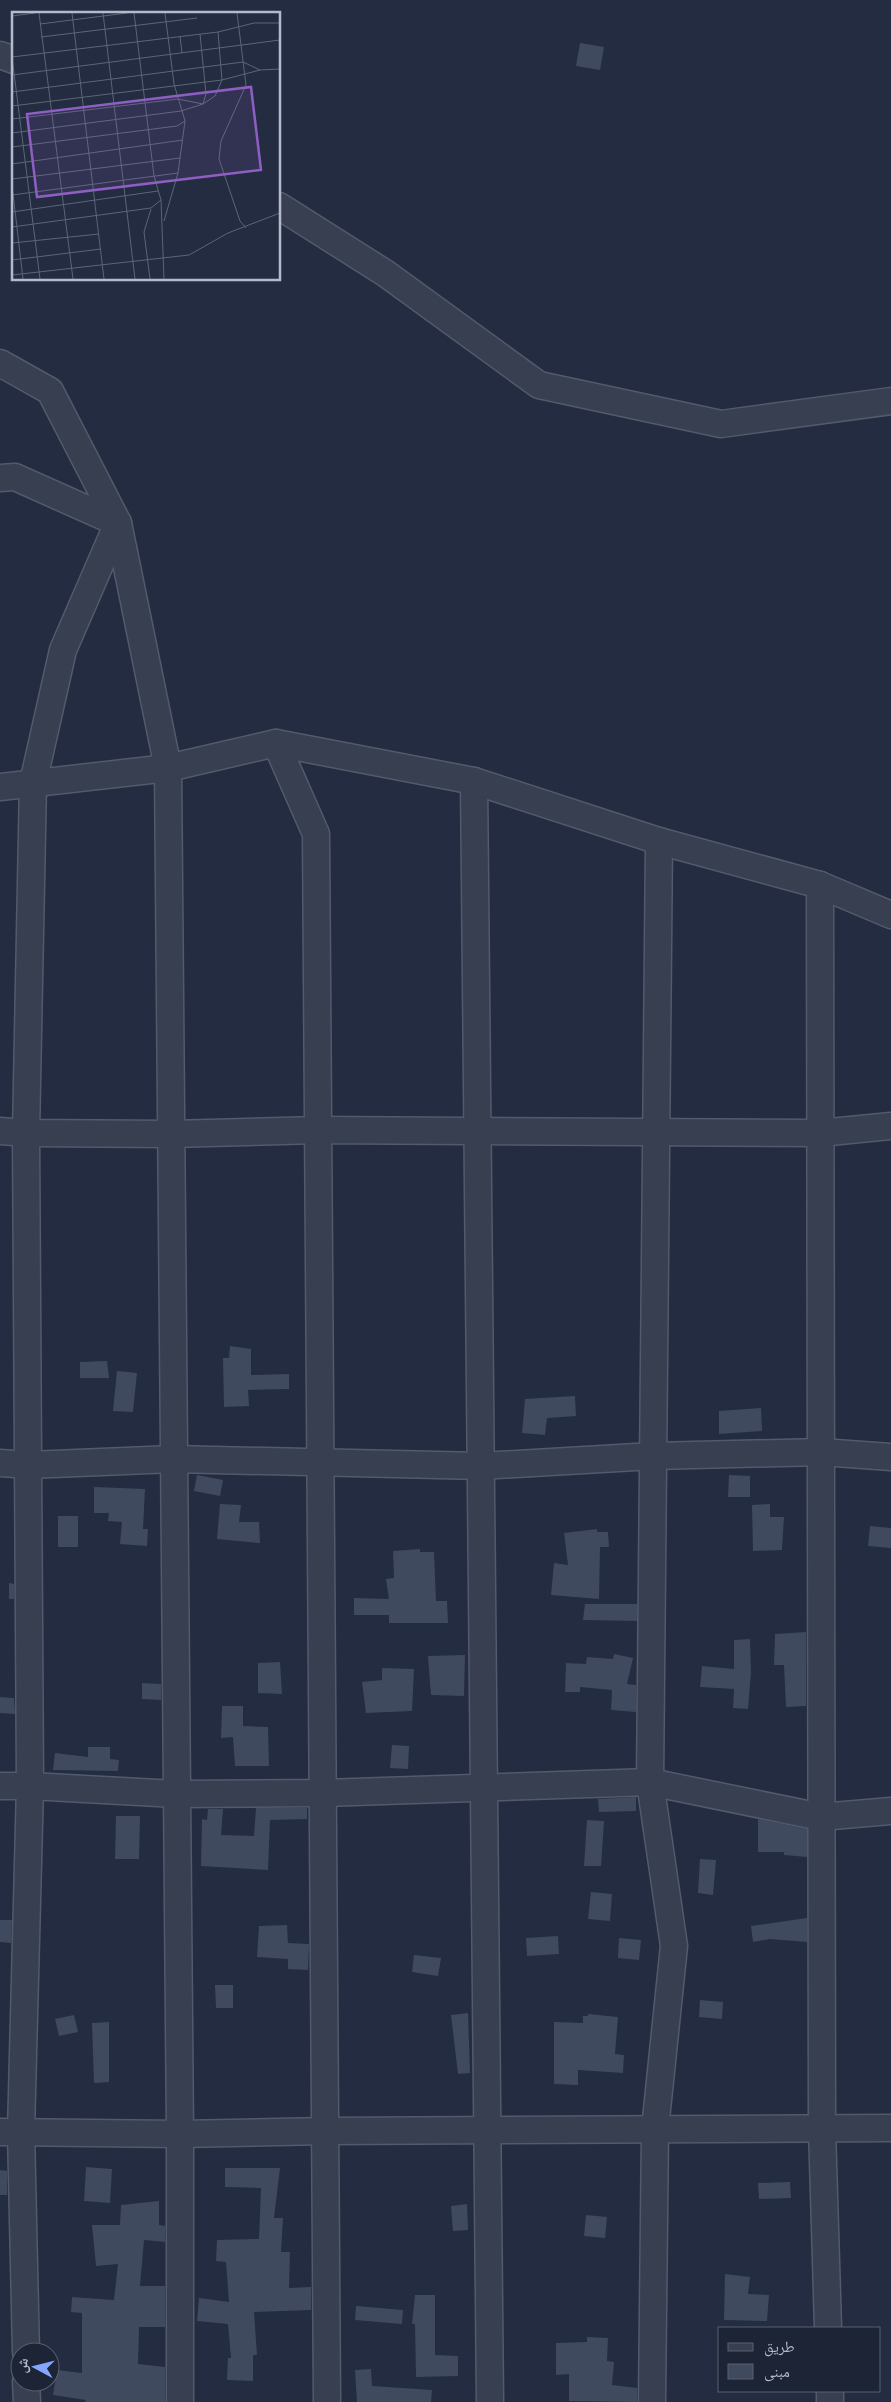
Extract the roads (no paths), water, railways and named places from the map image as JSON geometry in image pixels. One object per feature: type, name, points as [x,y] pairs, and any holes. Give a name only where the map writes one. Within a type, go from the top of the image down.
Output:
[{"type":"street","points":[[0,54],[12,59]]},
{"type":"street","points":[[280,207],[385,273],[539,385],[721,424],[891,401]]},
{"type":"street","points":[[0,363],[50,391],[118,523],[168,768],[180,2134],[180,2402]]},
{"type":"street","points":[[0,478],[15,477],[118,523]]},
{"type":"street","points":[[25,2342],[11,2132],[30,1786],[26,1133],[33,783],[63,650],[118,523]]},
{"type":"street","points":[[276,743],[316,834],[327,2130],[327,2402]]},
{"type":"street","points":[[0,787],[168,768],[276,743],[474,781],[659,842],[820,885],[891,916]]},
{"type":"street","points":[[474,781],[490,2402]]},
{"type":"street","points":[[652,2402],[655,2129],[674,1946],[650,1782],[659,842]]},
{"type":"street","points":[[820,885],[822,2128],[828,2327]]},
{"type":"street","points":[[0,1131],[26,1133],[171,1134],[318,1130],[820,1133],[891,1126]]},
{"type":"street","points":[[0,1463],[29,1465],[173,1459],[481,1466],[653,1456],[821,1452],[891,1457]]},
{"type":"street","points":[[0,1786],[176,1794],[324,1793],[650,1782],[821,1817],[891,1811]]},
{"type":"street","points":[[11,2132],[180,2134],[327,2130],[891,2128]]}]
